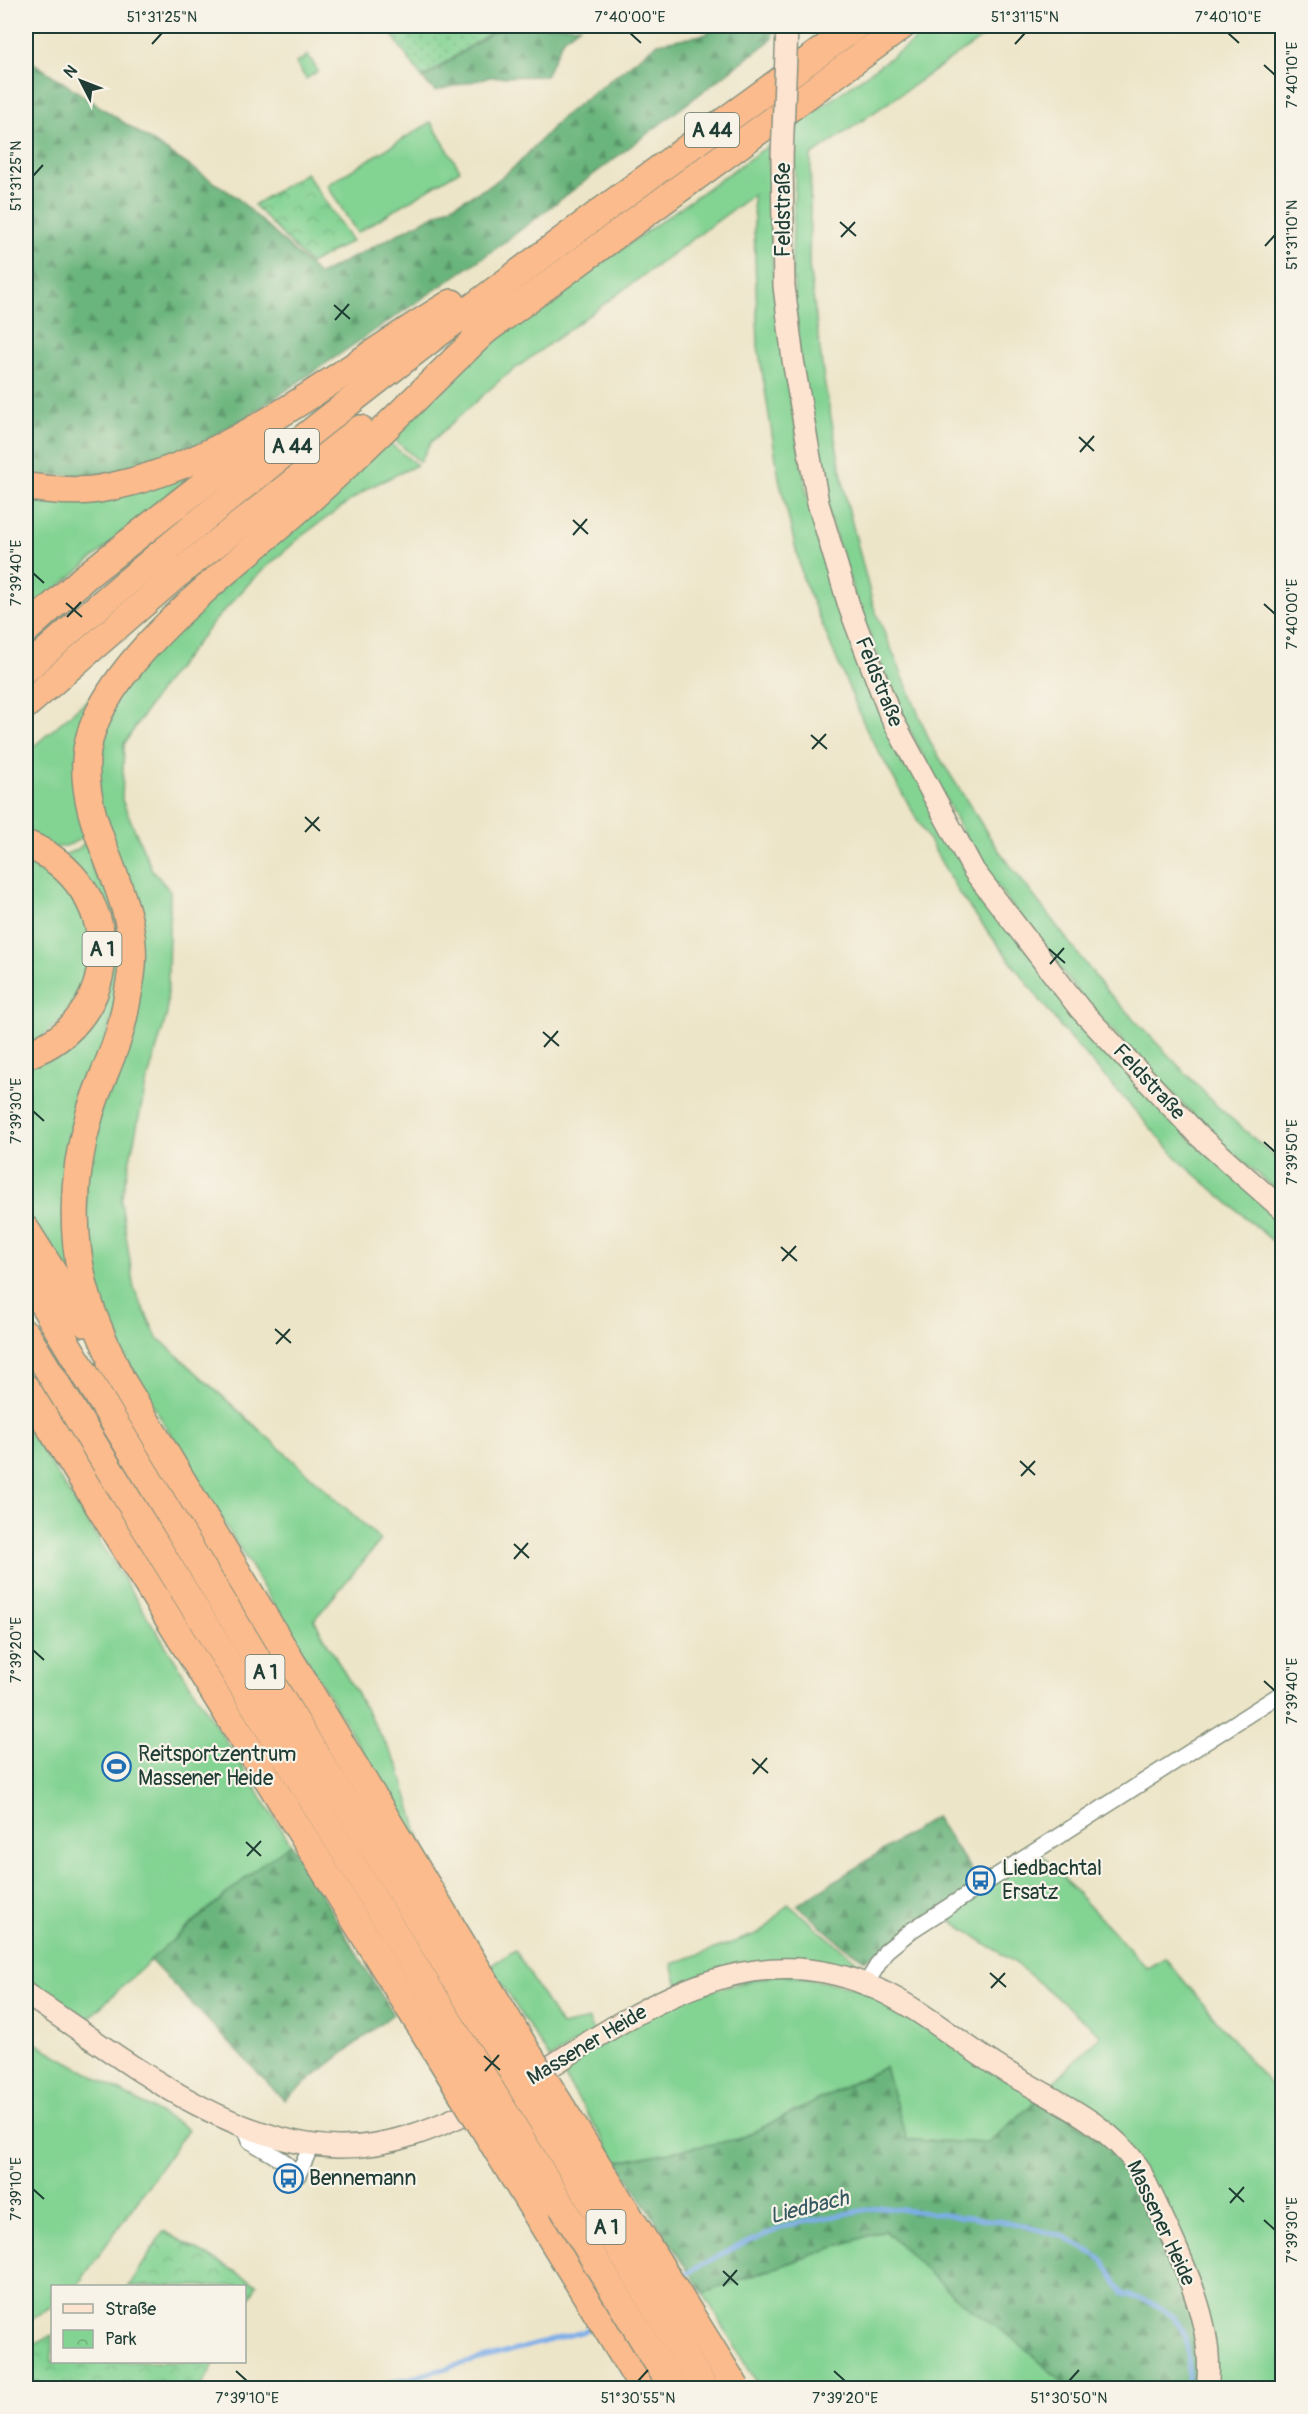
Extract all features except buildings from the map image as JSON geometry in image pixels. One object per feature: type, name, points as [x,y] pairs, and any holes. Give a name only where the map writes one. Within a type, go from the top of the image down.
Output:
[{"type":"highway","name":"A 44","points":[[26,669],[118,588],[336,411],[568,235],[856,26]]},
{"type":"highway","name":"A 44","points":[[26,705],[174,577],[488,328],[902,26]]},
{"type":"highway","points":[[26,487],[97,489],[168,472],[226,446],[445,307],[568,235]]},
{"type":"highway","points":[[120,1377],[91,1311],[75,1240],[77,1168],[90,1113],[120,1032],[132,972],[131,922],[90,811],[86,759],[96,717],[130,665],[199,594],[300,508],[488,328]]},
{"type":"highway","points":[[26,630],[85,577],[363,360]]},
{"type":"highway","points":[[26,711],[46,687]]},
{"type":"highway","name":"A 1","points":[[26,844],[64,865],[79,882],[99,920],[102,958],[97,984],[88,1005],[73,1024],[54,1042],[26,1055]]},
{"type":"highway","points":[[26,1230],[120,1377],[519,2060],[736,2388]]},
{"type":"highway","name":"A 1","points":[[26,1276],[280,1697],[519,2060],[704,2388]]},
{"type":"highway","name":"A 1","points":[[26,1334],[474,2086],[674,2388]]},
{"type":"highway","points":[[26,1388],[474,2086],[643,2388]]},
{"type":"highway","points":[[26,1394],[48,1424]]},
{"type":"street","name":"Feldstraße","points":[[787,27],[782,159],[784,286],[793,360],[818,503],[850,609],[890,715],[974,871],[1080,1009],[1198,1135],[1282,1209]]},
{"type":"street","points":[[866,1984],[886,1951],[912,1930],[1282,1693]]},
{"type":"street","name":"Massener Heide","points":[[26,1994],[152,2077],[203,2107],[245,2127],[312,2144],[364,2145],[395,2140],[444,2125],[506,2095],[650,2006],[727,1975],[758,1969],[796,1968],[829,1973],[866,1984],[899,2000],[998,2067],[1093,2121],[1130,2154],[1139,2168],[1194,2292],[1207,2351],[1207,2388]]},
{"type":"street","name":"Massener Heide","points":[[245,2127],[250,2141],[282,2160],[298,2175],[312,2144]]},
{"type":"green space","points":[[386,26],[500,26],[422,78]]},
{"type":"green space","points":[[502,26],[580,26],[563,39],[546,76],[490,77],[435,91],[423,79]]},
{"type":"green space","points":[[711,26],[773,26],[772,39],[494,250],[248,416],[199,444],[156,462],[115,472],[79,476],[26,474],[26,58],[235,196],[319,275],[490,186],[518,164],[561,118],[658,43],[707,34]]},
{"type":"green space","points":[[935,26],[999,26],[811,156],[809,265],[824,380],[847,503],[873,605],[931,744],[994,844],[1104,988],[1217,1106],[1282,1163],[1282,1196],[1206,1128],[1087,1004],[977,860],[901,713],[859,609],[824,500],[800,363],[792,259],[797,124]]},
{"type":"green space","points":[[308,55],[318,71],[306,79],[296,63]]},
{"type":"green space","points":[[431,122],[460,170],[357,233],[327,185]]},
{"type":"green space","points":[[768,146],[772,258],[783,355],[808,501],[970,882],[1192,1141],[1282,1221],[1282,1249],[1181,1162],[1063,1030],[960,895],[867,731],[803,579],[779,478],[758,346],[753,195],[500,380],[431,442],[420,462],[388,434],[496,337]]},
{"type":"green space","points":[[306,173],[352,241],[310,264],[254,205]]},
{"type":"green space","points":[[383,438],[417,465],[368,488],[303,535],[253,579],[211,625],[161,688],[124,744],[122,800],[152,870],[170,891],[167,1014],[146,1085],[121,1201],[134,1289],[157,1337],[381,1540],[314,1620],[399,1767],[424,1853],[136,1377],[100,1309],[91,1282],[84,1168],[138,973],[96,808],[101,720],[133,668]]},
{"type":"green space","points":[[209,460],[26,615],[26,499]]},
{"type":"green space","points":[[109,681],[86,834],[64,847],[50,846],[26,837],[26,753]]},
{"type":"green space","points":[[94,834],[108,870],[126,971],[83,1114],[82,1297],[26,1219],[26,1066],[104,986],[66,854],[78,849]]},
{"type":"green space","points":[[26,851],[39,856],[92,922],[83,1002],[26,1050]]},
{"type":"green space","name":"Reitsportzentrum Massener Heide","points":[[26,1425],[291,1844],[212,1906],[87,2020],[26,1977]]},
{"type":"green space","points":[[935,1817],[980,1883],[865,1960],[845,1947],[797,1905]]},
{"type":"green space","points":[[291,1844],[393,2014],[284,2100],[150,1960],[262,1864]]},
{"type":"green space","points":[[1040,1853],[1147,1968],[1165,1958],[1282,2099],[1282,2388],[1213,2388],[1047,2089],[1101,2035],[1017,1964],[944,1916]]},
{"type":"green space","points":[[788,1904],[860,1964],[855,1973],[678,1986],[672,1964],[762,1932]]},
{"type":"green space","points":[[515,1950],[561,2026],[589,2020],[594,2032],[550,2059],[490,1966]]},
{"type":"green space","points":[[780,1974],[866,1989],[1040,2098],[988,2143],[907,2140],[884,2067],[739,2139],[617,2162],[559,2068],[684,1997]]},
{"type":"green space","points":[[26,2038],[188,2129],[78,2285],[51,2285],[51,2307],[26,2322]]},
{"type":"green space","points":[[885,2067],[907,2140],[988,2143],[1040,2098],[1125,2157],[1189,2293],[1202,2351],[1202,2388],[1069,2388],[1019,2343],[955,2297],[884,2230],[703,2293],[617,2162],[739,2139]]},
{"type":"green space","points":[[885,2230],[955,2297],[1019,2343],[1069,2388],[760,2388],[703,2293]]},
{"type":"green space","points":[[164,2231],[257,2284],[246,2305],[246,2285],[130,2285]]},
{"type":"green space","points":[[51,2336],[51,2363],[214,2363],[201,2388],[26,2388],[26,2348]]},
{"type":"waterway","name":"Liedbach","points":[[677,2278],[738,2246],[789,2225],[880,2207],[1013,2223],[1065,2237],[1103,2260],[1123,2294],[1142,2299],[1170,2314],[1179,2324],[1185,2337],[1189,2368],[1187,2388]]},
{"type":"waterway","name":"Liedbach","points":[[372,2388],[582,2332],[594,2325]]},
{"type":"place","name":"Reitsportzentrum Massener Heide","points":[[117,1766]]},
{"type":"place","name":"Liedbachtal Ersatz","points":[[981,1880]]},
{"type":"place","name":"Bennemann","points":[[288,2178]]}]
